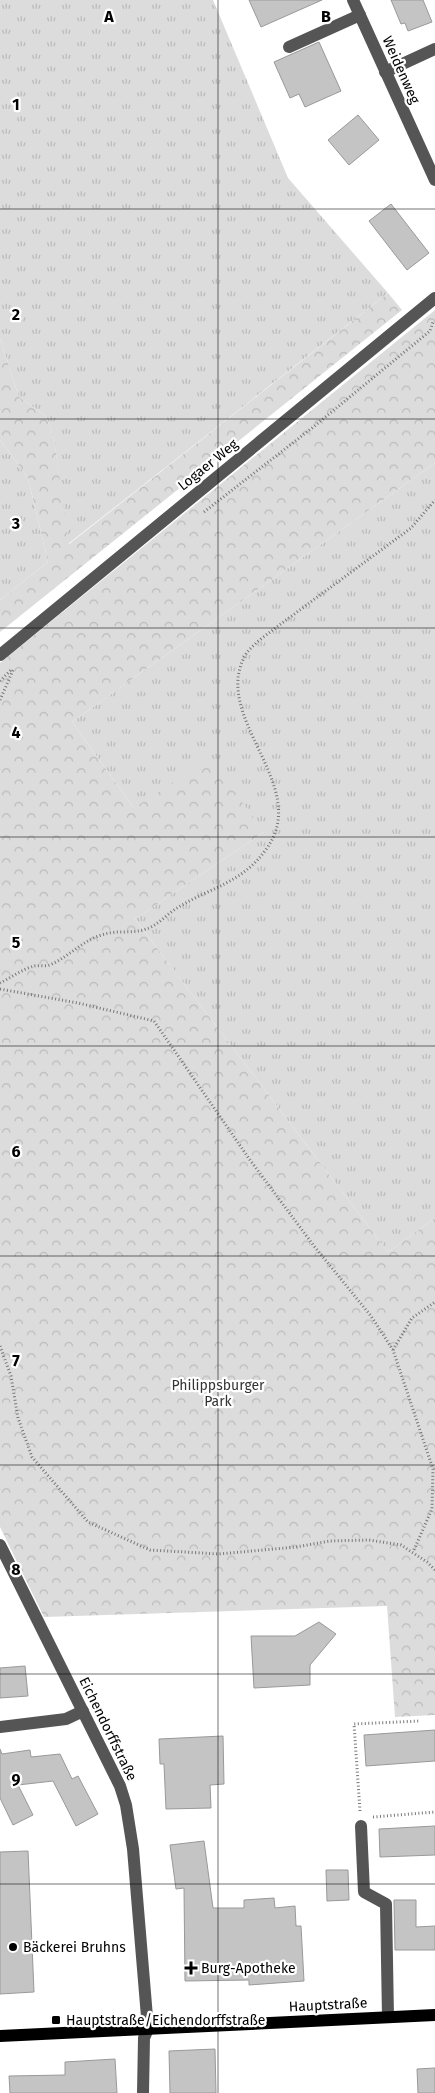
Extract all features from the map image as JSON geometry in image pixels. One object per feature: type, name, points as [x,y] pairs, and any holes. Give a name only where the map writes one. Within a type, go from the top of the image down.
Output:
[{"type":"main road","name":"Hauptstraße","points":[[0,2036],[435,2015]]},
{"type":"street","name":"Weidenweg","points":[[353,0],[435,180]]},
{"type":"street","points":[[288,47],[360,15]]},
{"type":"street","points":[[385,72],[435,49]]},
{"type":"street","name":"Logaer Weg","points":[[0,655],[435,298]]},
{"type":"street","name":"Eichendorffstraße","points":[[0,1545],[120,1786],[126,1806],[133,1849],[148,2029],[144,2038],[143,2093]]},
{"type":"street","points":[[0,1727],[66,1719],[83,1711]]},
{"type":"street","name":"Hauptstraße","points":[[361,1822],[364,1892],[386,1904],[388,2017]]},
{"type":"path","points":[[202,513],[312,428],[430,331],[435,315]]},
{"type":"path","points":[[0,983],[33,966],[51,965],[78,946],[104,934],[146,929],[178,908],[237,878],[261,854],[273,836],[278,805],[269,769],[244,714],[239,698],[238,685],[246,654],[274,629],[411,528],[435,500]]},
{"type":"path","points":[[0,681],[14,667],[0,700]]},
{"type":"path","points":[[0,989],[78,1003],[154,1021],[250,1160],[314,1246],[371,1316],[393,1350],[435,1480]]},
{"type":"path","points":[[393,1350],[412,1318],[435,1302]]},
{"type":"path","points":[[0,1346],[11,1376],[18,1418],[32,1457],[88,1522],[150,1550],[219,1554],[296,1548],[330,1541],[369,1540],[401,1545],[428,1562],[435,1570]]},
{"type":"path","points":[[412,1552],[432,1509],[433,1469]]},
{"type":"path","points":[[420,1721],[354,1724],[361,1822],[435,1812]]},
{"type":"green space","points":[[0,0],[213,0],[288,178],[388,293],[68,544],[54,439],[46,416],[19,397],[0,338]]},
{"type":"green space","points":[[388,293],[402,310],[0,632],[0,600],[48,562],[28,478],[0,440],[0,338],[19,397],[46,416],[54,439],[69,544]]},
{"type":"green space","name":"Philippsburger Park","points":[[435,310],[435,463],[72,722],[134,808],[210,758],[264,832],[135,919],[388,1252],[435,1218],[435,1715],[395,1717],[387,1606],[44,1617],[0,1527],[0,663]]},
{"type":"green space","points":[[0,440],[28,478],[48,562],[0,600]]},
{"type":"green space","points":[[435,463],[435,1218],[388,1252],[135,919],[264,832],[134,808],[72,722]]},
{"type":"building","points":[[249,0],[322,0],[261,27]]},
{"type":"building","points":[[391,0],[423,0],[432,22],[408,31],[405,23],[401,24]]},
{"type":"building","points":[[319,42],[341,91],[305,107],[299,94],[290,98],[274,62]]},
{"type":"building","points":[[358,115],[379,140],[349,165],[328,140]]},
{"type":"building","points":[[391,204],[429,253],[407,270],[369,221]]},
{"type":"building","points":[[319,1622],[336,1634],[310,1665],[310,1685],[254,1688],[251,1636],[295,1636]]},
{"type":"building","points":[[25,1666],[28,1696],[0,1698],[0,1668]]},
{"type":"building","points":[[435,1730],[435,1761],[366,1766],[364,1735]]},
{"type":"building","points":[[223,1736],[224,1784],[210,1785],[211,1808],[166,1809],[164,1764],[160,1764],[159,1739]]},
{"type":"building","points":[[0,1749],[2,1754],[30,1750],[31,1757],[60,1754],[72,1779],[78,1776],[98,1814],[76,1826],[53,1781],[18,1785],[33,1815],[13,1825],[0,1798]]},
{"type":"building","points":[[435,1826],[435,1855],[380,1857],[379,1829]]},
{"type":"building","points":[[204,1841],[213,1908],[244,1908],[244,1900],[274,1898],[275,1908],[295,1906],[296,1926],[301,1926],[304,1981],[249,1985],[249,1980],[185,1981],[184,1888],[176,1889],[170,1845]]},
{"type":"building","points":[[28,1851],[34,1992],[0,1994],[0,1852]]},
{"type":"building","points":[[326,1870],[348,1870],[349,1900],[327,1901]]},
{"type":"building","points":[[394,1900],[416,1900],[416,1927],[435,1926],[435,1950],[395,1950]]},
{"type":"building","points":[[215,2049],[216,2093],[170,2093],[169,2051]]},
{"type":"building","points":[[115,2059],[117,2093],[10,2093],[9,2076],[65,2075],[65,2062]]},
{"type":"building","points":[[435,2068],[435,2093],[418,2093],[417,2069]]},
{"type":"place","name":"Bäckerei Bruhns","points":[[13,1947]]},
{"type":"place","name":"Burg-Apotheke","points":[[191,1968]]},
{"type":"place","name":"Hauptstraße/Eichendorffstraße","points":[[56,2020]]}]
